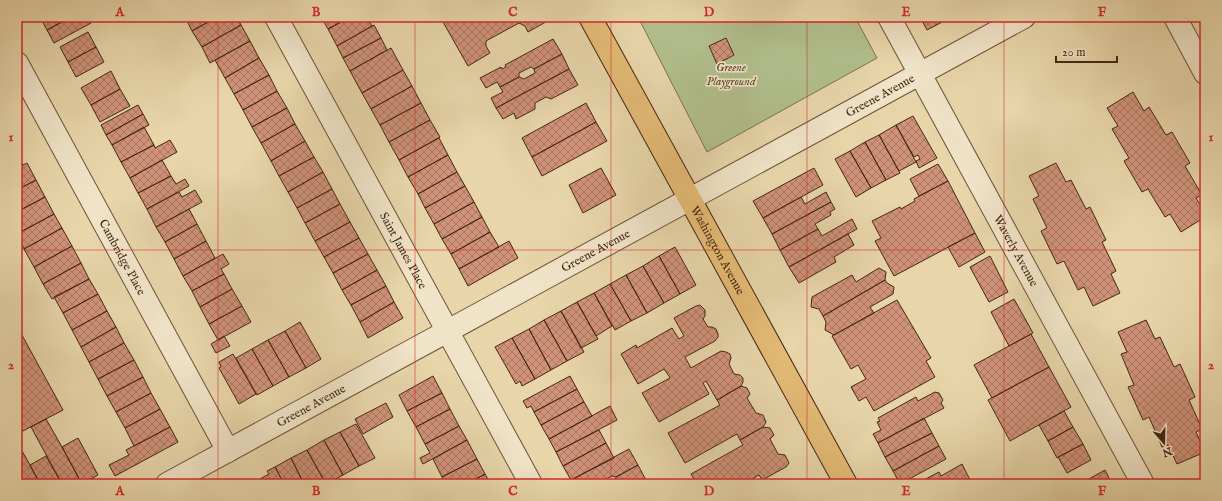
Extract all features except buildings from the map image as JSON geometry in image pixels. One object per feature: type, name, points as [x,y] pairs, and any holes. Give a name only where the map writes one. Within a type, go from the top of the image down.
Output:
[{"type":"main road","name":"Washington Avenue","points":[[590,17],[846,484]]},
{"type":"street","name":"Saint James Place","points":[[276,17],[531,484]]},
{"type":"street","name":"Waverly Avenue","points":[[888,17],[1143,484]]},
{"type":"street","name":"Greene Avenue","points":[[167,484],[1024,17]]},
{"type":"street","points":[[1174,17],[1205,73]]},
{"type":"street","name":"Cambridge Place","points":[[17,63],[228,451]]},
{"type":"green space","name":"Greene Playground","points":[[638,17],[855,17],[877,58],[707,152]]}]
